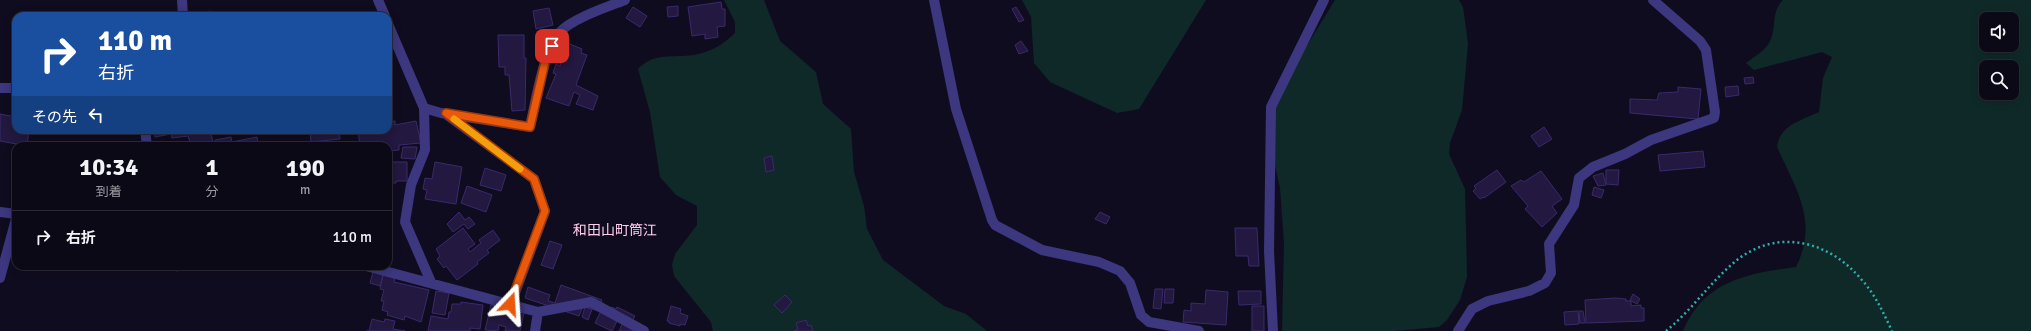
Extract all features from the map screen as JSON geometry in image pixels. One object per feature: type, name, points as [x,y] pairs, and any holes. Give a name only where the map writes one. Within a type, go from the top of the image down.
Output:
[{"type":"street","points":[[182,0],[182,12]]},
{"type":"street","points":[[378,0],[383,12]]},
{"type":"street","points":[[424,108],[530,127],[546,58],[558,33],[584,16],[625,0]]},
{"type":"street","points":[[934,0],[956,109],[995,225],[1042,250],[1099,262],[1120,271],[1130,283],[1141,315],[1149,322],[1199,331]]},
{"type":"street","points":[[1273,331],[1269,251],[1272,107],[1324,0]]},
{"type":"street","points":[[1458,331],[1472,309],[1488,301],[1529,290],[1545,283],[1551,273],[1549,244],[1574,205],[1579,178],[1593,167],[1625,154],[1651,140],[1714,118],[1715,112],[1706,50],[1700,41],[1652,0]]},
{"type":"street","points":[[392,33],[424,108],[425,150],[411,185],[405,222],[431,282]]},
{"type":"street","points":[[0,88],[12,88]]},
{"type":"street","points":[[446,113],[534,179],[545,211],[510,304]]},
{"type":"street","points":[[0,212],[12,214]]},
{"type":"street","points":[[0,278],[12,234]]},
{"type":"street","points":[[382,270],[538,312],[591,302],[644,331]]},
{"type":"street","points":[[535,331],[538,312]]},
{"type":"path","points":[[1666,331],[1738,260],[1761,246],[1777,242],[1797,241],[1816,246],[1845,264],[1861,278],[1879,303],[1892,331]]},
{"type":"green space","points":[[724,0],[764,0],[780,41],[816,72],[823,104],[851,129],[854,172],[864,206],[867,229],[883,260],[944,306],[966,314],[987,331],[713,331],[711,322],[674,276],[672,265],[675,254],[697,225],[697,206],[676,195],[660,177],[650,112],[638,69],[650,60],[664,57],[700,54],[711,50],[726,41],[735,33],[735,22]]},
{"type":"green space","points":[[1022,0],[1206,0],[1139,109],[1117,113],[1050,82],[1034,63],[1031,17]]},
{"type":"green space","points":[[1335,0],[1459,0],[1463,7],[1468,44],[1462,110],[1450,143],[1449,154],[1465,189],[1467,277],[1460,300],[1447,320],[1439,327],[1395,331],[1282,331],[1284,243],[1280,188],[1270,143],[1269,121],[1303,52]]},
{"type":"green space","points":[[1783,0],[2031,0],[2031,331],[1683,331],[1692,314],[1702,301],[1715,290],[1729,282],[1761,272],[1796,267],[1803,250],[1805,220],[1802,206],[1797,191],[1777,147],[1782,134],[1787,129],[1798,121],[1819,112],[1823,78],[1832,57],[1822,52],[1754,70],[1746,63],[1769,43],[1777,8]]},
{"type":"building","points":[[721,2],[722,9],[725,9],[725,26],[717,27],[718,37],[705,39],[705,34],[692,36],[688,7]]},
{"type":"building","points":[[678,6],[678,16],[668,17],[667,7]]},
{"type":"building","points":[[633,7],[647,16],[640,27],[626,18]]},
{"type":"building","points":[[1016,7],[1024,20],[1019,22],[1012,9]]},
{"type":"building","points":[[549,8],[553,25],[536,29],[533,11]]},
{"type":"building","points":[[498,35],[524,35],[524,58],[526,58],[525,110],[512,111],[509,75],[505,75],[505,67],[499,67]]},
{"type":"building","points":[[1021,41],[1028,51],[1019,54],[1015,45]]},
{"type":"building","points":[[565,42],[582,49],[581,53],[587,55],[576,85],[598,96],[593,110],[576,104],[580,95],[574,92],[569,106],[546,98],[556,74],[553,73],[556,64],[560,66],[562,59],[556,55],[559,46],[563,47]]},
{"type":"building","points":[[1753,77],[1754,83],[1745,84],[1744,78]]},
{"type":"building","points":[[1738,86],[1739,95],[1726,97],[1725,87]]},
{"type":"building","points":[[1678,87],[1701,89],[1698,119],[1630,113],[1630,99],[1657,100],[1659,93],[1678,92]]},
{"type":"building","points":[[0,114],[12,116],[12,134],[28,134],[28,142],[12,142],[12,143],[0,141]]},
{"type":"building","points":[[392,121],[395,121],[395,125],[416,121],[421,143],[399,145],[399,150],[392,151],[392,142],[360,142],[358,134],[392,134]]},
{"type":"building","points":[[1544,127],[1552,139],[1539,147],[1531,136]]},
{"type":"building","points":[[155,134],[171,134],[155,137]]},
{"type":"building","points":[[171,134],[211,134],[213,142],[190,142],[188,136],[172,138]]},
{"type":"building","points":[[310,134],[339,134],[340,139],[311,142]]},
{"type":"building","points":[[231,137],[232,142],[215,142],[215,140]]},
{"type":"building","points":[[257,137],[258,142],[232,142]]},
{"type":"building","points":[[403,147],[417,147],[415,159],[401,158]]},
{"type":"building","points":[[1703,151],[1705,167],[1660,171],[1658,155]]},
{"type":"building","points":[[772,156],[774,170],[766,172],[764,158]]},
{"type":"building","points":[[392,162],[407,162],[407,181],[396,181],[396,183],[392,183]]},
{"type":"building","points":[[435,162],[462,167],[456,204],[425,199],[427,190],[423,189],[425,178],[432,179]]},
{"type":"building","points":[[485,168],[506,175],[501,191],[480,185]]},
{"type":"building","points":[[1497,170],[1506,182],[1484,198],[1483,197],[1480,199],[1473,191],[1476,188],[1474,186]]},
{"type":"building","points":[[1606,170],[1619,170],[1618,185],[1606,184]]},
{"type":"building","points":[[1541,171],[1562,199],[1552,206],[1557,213],[1542,227],[1525,209],[1528,206],[1511,186],[1521,180],[1524,182]]},
{"type":"building","points":[[1603,173],[1606,185],[1598,186],[1593,176]]},
{"type":"building","points":[[467,186],[492,195],[486,212],[461,203]]},
{"type":"building","points":[[1594,187],[1604,190],[1601,198],[1592,195]]},
{"type":"building","points":[[459,212],[465,220],[469,217],[475,224],[468,229],[464,224],[453,232],[447,224]]},
{"type":"building","points":[[1100,212],[1110,217],[1106,224],[1095,219]]},
{"type":"building","points":[[463,228],[475,244],[468,249],[470,252],[481,243],[479,240],[493,230],[500,240],[487,250],[489,253],[477,262],[478,264],[457,280],[446,266],[444,268],[437,259],[440,256],[436,249]]},
{"type":"building","points":[[1235,228],[1257,228],[1259,266],[1249,266],[1248,256],[1236,256]]},
{"type":"building","points":[[550,241],[562,245],[553,269],[541,265]]},
{"type":"building","points":[[373,272],[383,275],[380,286],[370,283]]},
{"type":"building","points":[[383,275],[395,278],[394,282],[429,290],[421,322],[405,316],[404,320],[387,315],[388,312],[382,310],[384,301],[381,301],[384,290],[380,289]]},
{"type":"building","points":[[561,285],[602,300],[598,311],[583,306],[579,316],[525,298],[528,287],[550,295],[548,301],[555,303]]},
{"type":"building","points":[[1155,289],[1163,289],[1161,309],[1153,308]]},
{"type":"building","points":[[1165,289],[1174,289],[1173,303],[1164,303]]},
{"type":"building","points":[[1206,290],[1228,292],[1226,325],[1183,322],[1184,310],[1191,311],[1191,303],[1205,304]]},
{"type":"building","points":[[436,291],[449,293],[445,315],[432,313]]},
{"type":"building","points":[[1238,291],[1261,291],[1261,304],[1239,305]]},
{"type":"building","points":[[1633,294],[1640,299],[1637,304],[1630,300]]},
{"type":"building","points":[[785,295],[792,302],[782,313],[774,305]]},
{"type":"building","points":[[1616,298],[1631,301],[1631,306],[1641,305],[1641,308],[1644,308],[1644,321],[1586,323],[1585,300]]},
{"type":"building","points":[[461,302],[483,305],[480,329],[470,328],[470,331],[428,331],[431,316],[448,319],[452,304],[461,304]]},
{"type":"building","points":[[491,305],[524,313],[520,331],[505,331],[506,327],[499,325],[498,331],[485,330]]},
{"type":"building","points":[[671,306],[681,309],[680,313],[688,316],[685,325],[680,324],[680,326],[667,321]]},
{"type":"building","points":[[1252,306],[1264,306],[1264,331],[1252,331]]},
{"type":"building","points":[[585,307],[592,309],[588,320],[582,317]]},
{"type":"building","points":[[611,307],[616,309],[617,307],[635,316],[632,321],[640,331],[619,331],[623,322],[618,319],[612,331],[595,323],[602,309],[608,312]]},
{"type":"building","points":[[1578,311],[1579,324],[1565,325],[1564,312]]},
{"type":"building","points":[[1579,311],[1583,311],[1585,323],[1580,323]]},
{"type":"building","points":[[372,319],[384,322],[385,319],[395,321],[393,329],[405,331],[369,331]]},
{"type":"building","points":[[806,320],[808,326],[811,325],[813,331],[794,331],[798,329],[796,323]]},
{"type":"slow traffic","points":[[454,119],[520,169]]},
{"type":"district","name":"和田山町筒江","points":[[615,230]]},
{"type":"route","points":[[510,304],[545,211],[534,179],[446,113],[530,127],[546,58],[552,46]]}]
